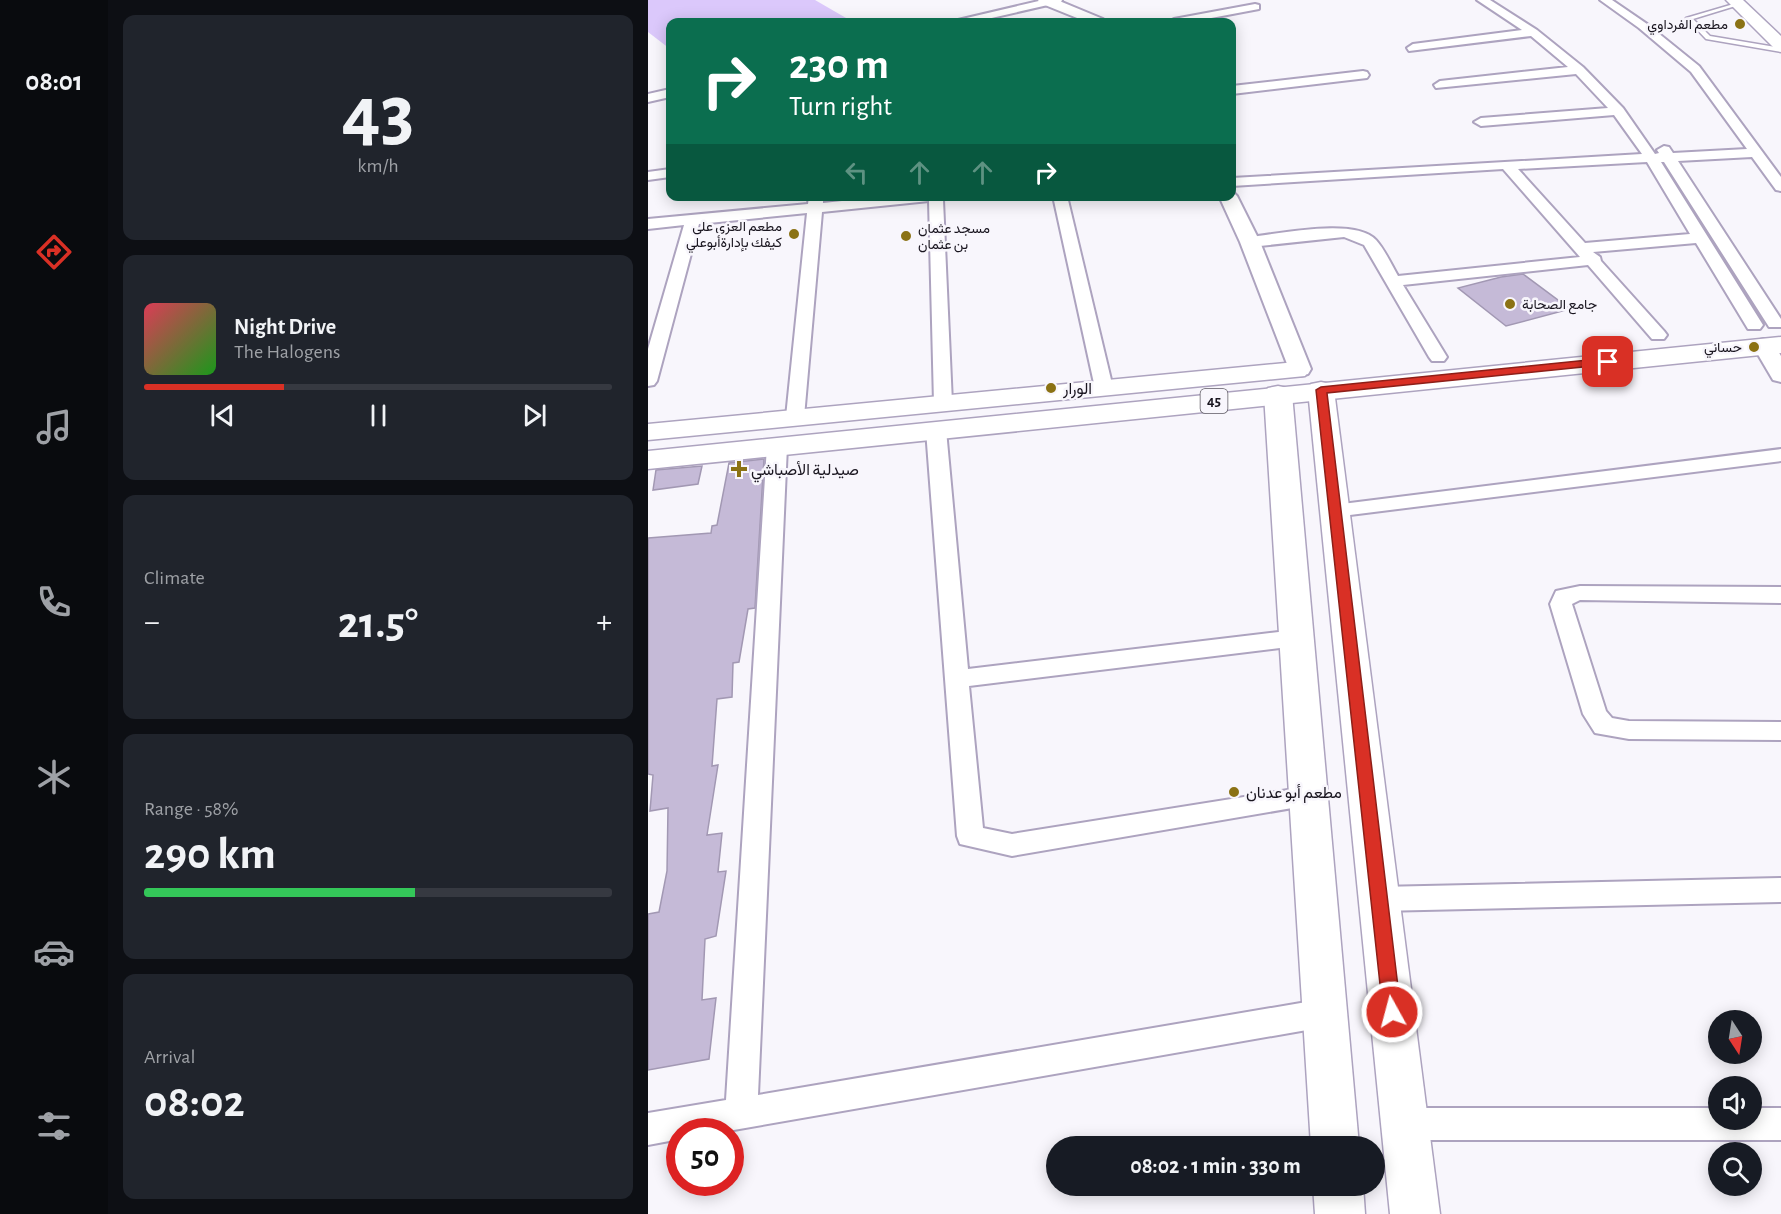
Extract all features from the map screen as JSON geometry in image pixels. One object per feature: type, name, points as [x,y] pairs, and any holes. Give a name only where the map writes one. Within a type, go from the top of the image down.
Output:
[{"type":"main road","points":[[1736,2],[1781,45]]},
{"type":"main road","name":"45","points":[[1300,385],[1438,357],[1515,360],[1658,334],[1771,332]]},
{"type":"main road","name":"45","points":[[648,460],[701,440],[795,417],[1104,388],[1217,389],[1300,385],[1771,332]]},
{"type":"main road","points":[[1300,385],[1334,511],[1415,1214]]},
{"type":"main road","points":[[1300,385],[1296,638],[1334,1136]]},
{"type":"main road","name":"45","points":[[648,432],[701,440],[777,446],[936,430],[1217,389]]},
{"type":"main road","points":[[1339,1196],[1340,1214]]},
{"type":"street","points":[[1482,0],[1533,32],[1623,107]]},
{"type":"street","points":[[1503,0],[1537,19],[1563,38]]},
{"type":"street","points":[[1605,0],[1643,26],[1695,69],[1781,187]]},
{"type":"street","points":[[979,18],[1050,1],[1089,18]]},
{"type":"street","points":[[1196,18],[1255,7]]},
{"type":"street","points":[[1413,48],[1533,32]]},
{"type":"street","points":[[1579,51],[1600,71]]},
{"type":"street","points":[[1440,85],[1579,70]]},
{"type":"street","points":[[1236,90],[1363,75]]},
{"type":"street","points":[[1614,87],[1652,159],[1700,238],[1771,332]]},
{"type":"street","points":[[648,98],[666,94]]},
{"type":"street","points":[[1481,122],[1623,107]]},
{"type":"street","points":[[1656,139],[1771,332],[1781,375]]},
{"type":"street","points":[[1236,182],[1756,153]]},
{"type":"street","points":[[1507,165],[1658,334]]},
{"type":"street","points":[[648,176],[666,174]]},
{"type":"street","points":[[648,224],[816,202],[840,201]]},
{"type":"street","points":[[938,201],[943,403]]},
{"type":"street","points":[[1059,201],[1104,388]]},
{"type":"street","points":[[1230,201],[1250,242],[1300,385]]},
{"type":"street","points":[[795,417],[816,202]]},
{"type":"street","points":[[648,381],[693,219]]},
{"type":"street","points":[[1250,242],[1344,232],[1360,236],[1370,242],[1438,357]]},
{"type":"street","points":[[1582,248],[1700,238]]},
{"type":"street","points":[[1393,281],[1594,261]]},
{"type":"street","points":[[936,430],[970,836],[1012,845],[1307,797]]},
{"type":"street","points":[[741,1113],[777,446]]},
{"type":"street","points":[[1334,511],[1781,455]]},
{"type":"street","points":[[1781,595],[1581,592],[1564,596],[1561,604],[1595,714],[1604,726],[1629,730],[1781,731]]},
{"type":"street","points":[[957,679],[1296,638]]},
{"type":"street","points":[[1379,899],[1781,890]]},
{"type":"street","points":[[648,1129],[1324,1013]]},
{"type":"street","points":[[1405,1124],[1781,1124]]},
{"type":"lane","points":[[1736,2],[1689,18],[1708,38],[1781,50]]},
{"type":"shaded area","points":[[648,0],[815,0],[846,18],[666,18],[666,46],[648,32]]},
{"type":"building","points":[[1523,274],[1570,309],[1506,326],[1458,288],[1501,277]]},
{"type":"building","points":[[764,459],[755,608],[748,609],[739,662],[733,663],[732,697],[717,699],[712,766],[718,765],[707,835],[722,833],[718,872],[726,871],[716,936],[705,939],[702,1000],[716,998],[709,1059],[648,1070],[648,914],[659,912],[667,871],[668,808],[650,811],[653,775],[648,774],[648,538],[711,533],[712,526],[717,525],[729,463]]},
{"type":"building","points":[[702,466],[698,484],[653,490],[656,470]]},
{"type":"place","name":"مطعم الفرداوي","points":[[1740,24]]},
{"type":"place","name":"مطعم العزي على كيفك بإدارةأبوعلي","points":[[794,234]]},
{"type":"place","name":"مسجد عثمان بن عثمان","points":[[906,236]]},
{"type":"place","name":"جامع الصحابة","points":[[1510,304]]},
{"type":"place","name":"حساني","points":[[1754,347]]},
{"type":"place","name":"الورار","points":[[1051,388]]},
{"type":"place","name":"صيدلية الأصباشي","points":[[739,469]]},
{"type":"place","name":"مطعم أبو عدنان","points":[[1234,792]]},
{"type":"route","points":[[1392,1012],[1321,390],[1608,362]]}]
